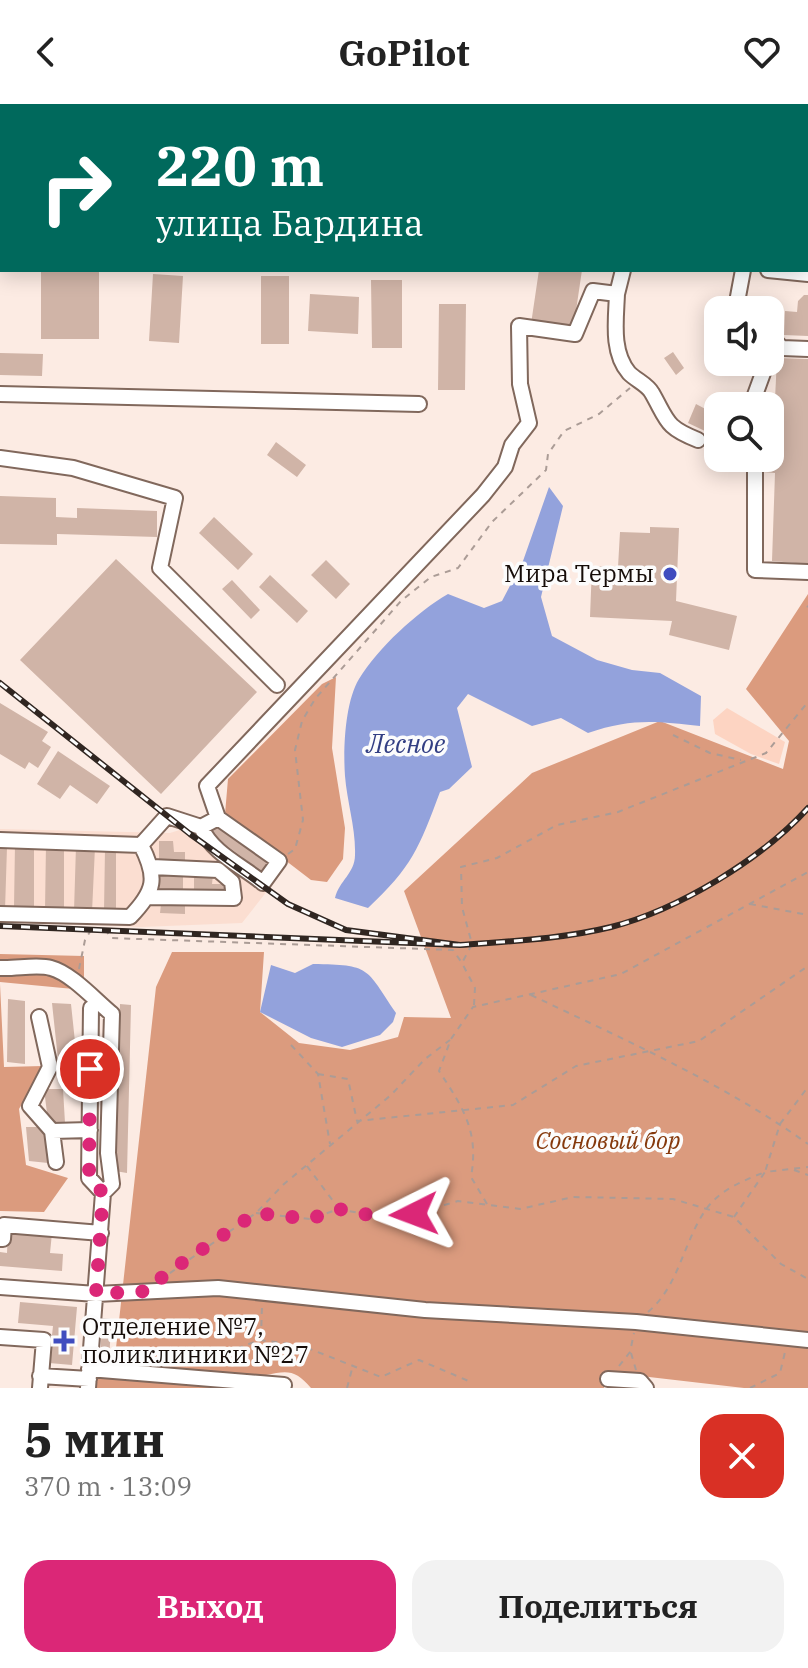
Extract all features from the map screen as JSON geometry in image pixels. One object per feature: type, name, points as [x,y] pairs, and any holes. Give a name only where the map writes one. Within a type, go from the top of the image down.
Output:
[{"type":"street","points":[[622,272],[617,294],[615,335],[622,365],[637,381],[651,389],[672,429],[698,440]]},
{"type":"street","points":[[738,296],[743,272]]},
{"type":"street","points":[[788,272],[808,274]]},
{"type":"street","points":[[141,845],[167,816],[201,827],[214,847],[263,883],[279,861],[218,818],[207,786],[425,559],[505,467],[512,445],[529,423],[520,384],[519,326],[575,334],[593,291],[617,294]]},
{"type":"street","points":[[784,348],[808,349]]},
{"type":"street","points":[[0,394],[419,404]]},
{"type":"street","points":[[0,458],[73,468],[175,498],[160,568],[277,685]]},
{"type":"street","points":[[755,472],[755,570],[808,572]]},
{"type":"street","points":[[201,827],[218,818]]},
{"type":"street","points":[[0,840],[141,845]]},
{"type":"street","points":[[0,914],[130,917],[150,897],[152,867],[141,845]]},
{"type":"street","points":[[150,897],[234,898],[232,882],[218,870],[152,867]]},
{"type":"street","points":[[0,968],[51,968],[76,982],[83,993],[112,1014],[108,1153],[112,1184],[103,1193],[89,1379]]},
{"type":"street","points":[[91,1008],[89,1178],[103,1193]]},
{"type":"street","points":[[39,1017],[50,1067],[30,1106],[52,1131],[56,1162]]},
{"type":"street","points":[[52,1131],[90,1130]]},
{"type":"street","points":[[0,1239],[3,1239],[4,1225],[101,1233]]},
{"type":"street","points":[[0,1287],[96,1294],[218,1288],[425,1310],[636,1322],[808,1340]]},
{"type":"street","points":[[0,1337],[44,1340],[40,1382],[187,1377],[284,1385]]},
{"type":"street","points":[[608,1379],[643,1385]]},
{"type":"path","points":[[279,861],[295,849],[303,820],[295,750],[302,721],[315,699],[401,601],[431,577],[458,568],[492,522],[546,470],[548,454],[564,431],[599,414],[637,381]]},
{"type":"path","points":[[462,963],[472,944],[462,907],[461,867],[497,858],[557,825],[618,812],[766,753],[808,702]]},
{"type":"path","points":[[673,735],[710,753],[742,761]]},
{"type":"path","points":[[473,1007],[621,974],[808,872]]},
{"type":"path","points":[[749,904],[808,915]]},
{"type":"path","points":[[111,938],[453,950],[475,988],[473,1007],[451,1039],[439,1071],[464,1109],[476,1149],[471,1177],[487,1204]]},
{"type":"path","points":[[76,982],[84,941]]},
{"type":"path","points":[[357,1121],[513,1105],[576,1066],[699,1041],[808,966]]},
{"type":"path","points":[[528,994],[647,1051],[780,1124],[808,1144]]},
{"type":"path","points":[[150,1291],[164,1275],[256,1213],[306,1165],[331,1147],[451,1039]]},
{"type":"path","points":[[291,1045],[318,1074],[331,1147]]},
{"type":"path","points":[[318,1074],[348,1079],[357,1121]]},
{"type":"path","points":[[734,1217],[765,1172],[780,1124],[808,1087]]},
{"type":"path","points":[[306,1165],[339,1209]]},
{"type":"path","points":[[608,1379],[630,1352],[636,1322],[662,1300],[707,1207],[734,1185],[765,1172],[808,1167]]},
{"type":"path","points":[[790,1169],[808,1175]]},
{"type":"path","points":[[256,1213],[310,1219],[339,1209],[374,1216],[414,1214],[458,1201],[520,1209],[573,1197],[673,1199],[734,1217],[781,1264],[808,1279]]},
{"type":"path","points":[[260,1340],[263,1293]]},
{"type":"path","points":[[750,1388],[780,1373],[788,1339]]},
{"type":"path","points":[[187,1377],[193,1362],[260,1340],[300,1345],[381,1377],[419,1360],[471,1382]]},
{"type":"path","points":[[630,1352],[643,1385]]},
{"type":"path","points":[[347,1388],[352,1368]]},
{"type":"shaded area","points":[[727,708],[785,742],[779,764],[751,754],[715,734],[713,720]]},
{"type":"shaded area","points":[[237,812],[289,863],[242,923],[141,927],[0,921],[0,829],[170,833]]},
{"type":"green space","name":"Сосновый бор","points":[[808,594],[808,1388],[744,1388],[606,1372],[604,1388],[311,1388],[301,1378],[286,1372],[266,1375],[261,1388],[92,1388],[92,1373],[113,1375],[156,987],[172,952],[264,952],[260,1012],[299,1043],[350,1050],[398,1037],[404,1017],[451,1018],[404,891],[532,773],[660,721],[783,769],[789,741],[746,689]]},
{"type":"green space","points":[[336,677],[332,748],[345,828],[343,859],[327,882],[311,880],[225,814],[228,779],[322,684]]},
{"type":"green space","points":[[0,954],[84,956],[84,990],[0,982]]},
{"type":"green space","points":[[0,984],[4,1067],[43,1066],[19,1109],[26,1165],[68,1178],[44,1212],[0,1211]]},
{"type":"water","name":"Лесное","points":[[549,487],[563,506],[541,597],[552,636],[597,660],[632,670],[660,673],[701,696],[700,726],[644,722],[588,733],[561,718],[532,726],[468,694],[457,708],[472,767],[449,789],[440,792],[413,856],[368,908],[335,898],[355,855],[344,753],[348,713],[359,679],[399,632],[448,594],[484,608],[502,601],[523,561]]},
{"type":"water","points":[[313,964],[346,966],[365,972],[396,1013],[393,1022],[380,1035],[342,1047],[311,1038],[260,1012],[271,965],[295,973]]},
{"type":"building","points":[[41,272],[99,272],[99,339],[41,339]]},
{"type":"building","points":[[539,272],[582,272],[573,331],[531,324]]},
{"type":"building","points":[[153,274],[183,276],[179,343],[149,341]]},
{"type":"building","points":[[261,276],[289,276],[289,344],[261,344]]},
{"type":"building","points":[[371,280],[402,280],[402,348],[372,348]]},
{"type":"building","points":[[310,294],[359,297],[358,334],[308,331]]},
{"type":"building","points":[[808,295],[808,336],[784,335],[785,311],[797,312],[798,301]]},
{"type":"building","points":[[439,304],[466,304],[465,390],[438,390]]},
{"type":"building","points":[[673,352],[684,368],[676,375],[664,358]]},
{"type":"building","points":[[0,353],[43,354],[42,376],[0,375]]},
{"type":"building","points":[[784,358],[808,359],[808,564],[772,561],[775,473],[763,472],[784,472],[784,392],[775,392],[776,376],[784,376]]},
{"type":"building","points":[[696,404],[704,408],[704,431],[688,423]]},
{"type":"building","points":[[276,442],[306,465],[297,477],[267,455]]},
{"type":"building","points":[[0,496],[56,498],[56,517],[77,518],[77,508],[157,511],[157,537],[57,534],[57,545],[0,544]]},
{"type":"building","points":[[214,517],[253,554],[238,570],[199,533]]},
{"type":"building","points":[[650,527],[679,528],[676,601],[737,616],[729,650],[669,635],[672,621],[590,617],[592,566],[618,567],[620,532],[650,533]]},
{"type":"building","points":[[116,559],[257,692],[161,794],[20,660]]},
{"type":"building","points":[[326,560],[350,584],[336,599],[311,575]]},
{"type":"building","points":[[270,575],[308,611],[297,623],[259,587]]},
{"type":"building","points":[[232,580],[260,610],[251,619],[222,589]]},
{"type":"building","points":[[0,703],[48,732],[42,741],[51,747],[38,768],[29,762],[25,769],[0,754]]},
{"type":"building","points":[[58,751],[110,786],[97,804],[70,785],[60,799],[37,784]]},
{"type":"building","points":[[217,824],[273,865],[266,875],[210,833]]},
{"type":"building","points":[[159,841],[173,841],[174,852],[185,852],[185,862],[159,862]]},
{"type":"building","points":[[15,844],[34,844],[34,907],[14,907]]},
{"type":"building","points":[[46,844],[64,844],[64,910],[45,910]]},
{"type":"building","points":[[76,846],[95,847],[92,912],[74,911]]},
{"type":"building","points":[[0,847],[7,847],[5,910],[0,910]]},
{"type":"building","points":[[105,849],[116,849],[116,911],[104,911]]},
{"type":"building","points":[[158,874],[183,874],[183,891],[158,891]]},
{"type":"building","points":[[194,874],[213,875],[212,884],[224,884],[224,892],[194,892]]},
{"type":"building","points":[[185,903],[185,914],[160,913],[161,904]]},
{"type":"building","points":[[8,999],[25,1001],[25,1064],[7,1062]]},
{"type":"building","points":[[52,1003],[71,1004],[78,1070],[59,1069]]},
{"type":"building","points":[[120,1004],[131,1005],[127,1173],[115,1171]]},
{"type":"building","points":[[44,1089],[63,1089],[65,1123],[48,1121]]},
{"type":"building","points":[[26,1127],[45,1127],[48,1163],[29,1161]]},
{"type":"building","points":[[8,1230],[52,1233],[50,1253],[63,1254],[62,1271],[0,1266],[0,1252],[7,1253]]},
{"type":"building","points":[[20,1302],[77,1307],[72,1365],[49,1363],[53,1326],[18,1323]]},
{"type":"building","points":[[102,1318],[111,1319],[109,1367],[100,1367]]},
{"type":"railway","points":[[0,683],[190,834],[288,904],[346,930],[460,945],[0,926]]},
{"type":"railway","points":[[460,945],[574,934],[637,919],[691,895],[743,864],[808,808]]},
{"type":"place","name":"Мира Термы","points":[[670,574]]},
{"type":"place","name":"Отделение №7, поликлиники №27","points":[[64,1341]]},
{"type":"route","points":[[90,1069],[89,1178],[103,1193],[96,1294],[150,1291],[164,1275],[256,1213],[310,1219],[339,1209],[374,1216],[414,1214]]}]
